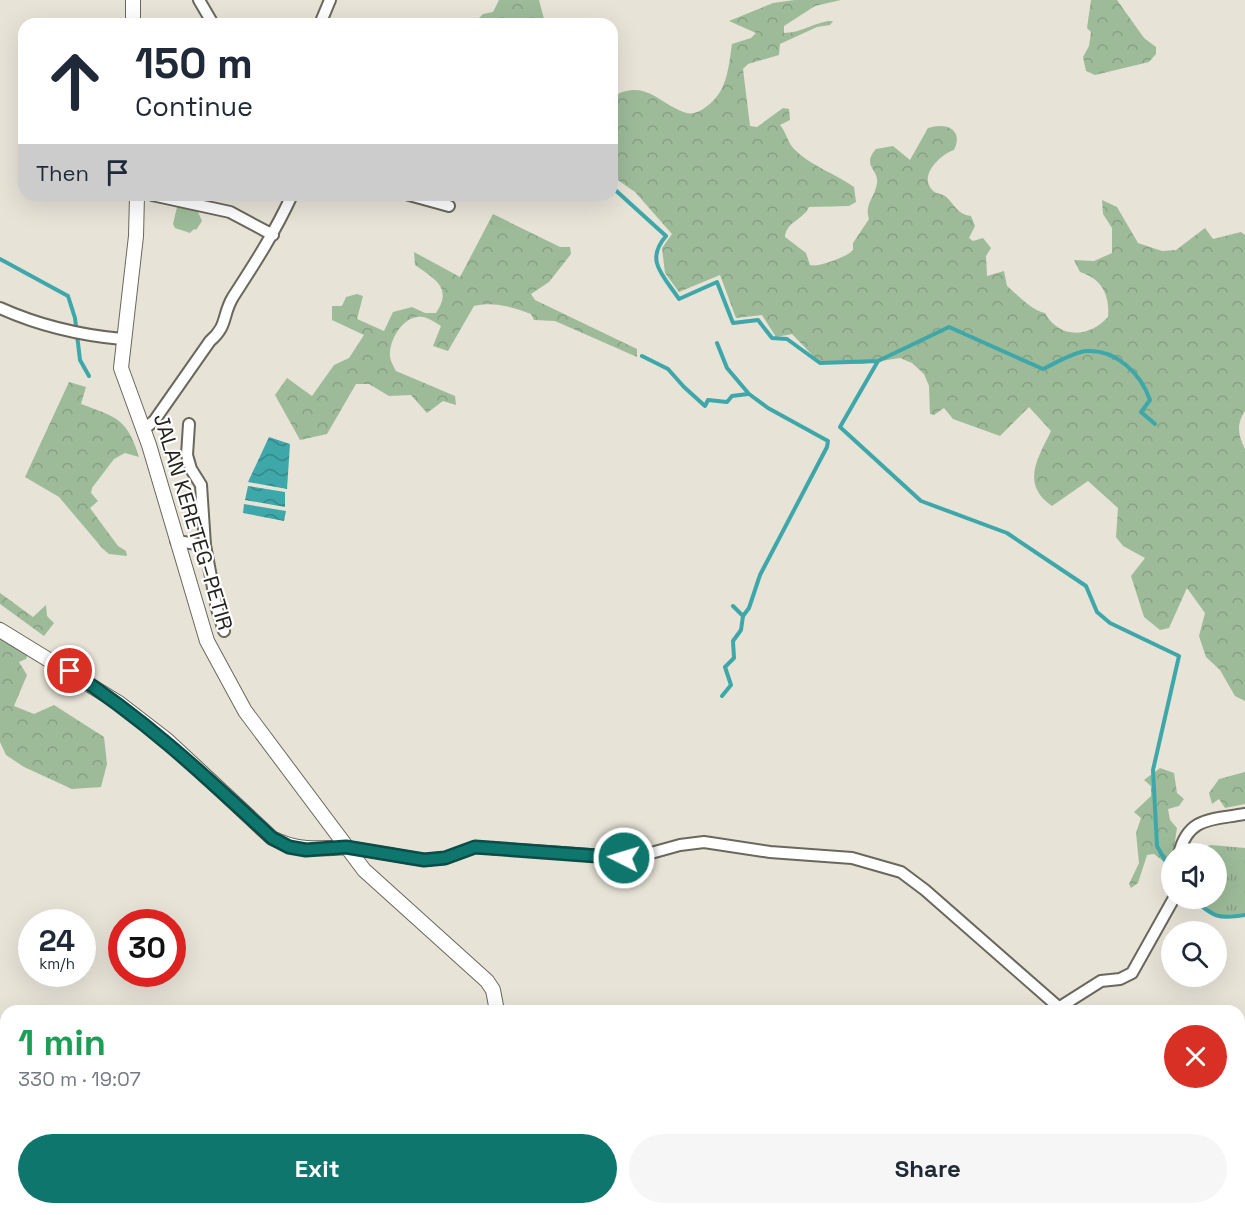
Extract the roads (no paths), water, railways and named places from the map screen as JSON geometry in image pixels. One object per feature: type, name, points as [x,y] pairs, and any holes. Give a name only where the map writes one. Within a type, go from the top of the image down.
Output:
[{"type":"street","points":[[133,18],[134,0]]},
{"type":"street","points":[[199,0],[210,18]]},
{"type":"street","points":[[322,18],[330,0]]},
{"type":"street","name":"JALAN KERETEG–PETIR","points":[[137,201],[136,236],[122,339],[122,373],[144,429],[199,622],[245,711],[346,847],[376,882],[487,981],[493,990],[496,1005]]},
{"type":"street","points":[[180,201],[230,212],[273,236]]},
{"type":"street","points":[[144,429],[154,421],[173,396],[210,341],[219,335],[231,302],[273,236],[289,201]]},
{"type":"street","points":[[431,201],[449,206]]},
{"type":"street","points":[[0,308],[37,324],[67,332],[122,339]]},
{"type":"street","points":[[189,424],[187,455],[191,469],[201,485],[205,545],[217,609],[224,631]]},
{"type":"street","points":[[176,541],[205,545]]},
{"type":"street","points":[[0,630],[119,703],[167,740],[272,838],[289,847],[306,850],[346,847],[424,860],[445,858],[475,847],[624,858],[644,856],[680,845],[704,842],[770,852],[852,858],[901,872],[1056,1005]]},
{"type":"street","points":[[1183,843],[1186,835],[1196,825],[1221,817],[1245,814]]},
{"type":"street","points":[[1067,1005],[1101,981],[1127,978],[1168,909]]},
{"type":"water","points":[[269,437],[290,444],[287,489],[248,482]]},
{"type":"water","points":[[248,486],[285,492],[285,507],[245,500]]},
{"type":"water","points":[[244,504],[286,511],[284,521],[243,513]]},
{"type":"waterway","points":[[618,192],[666,236],[660,245],[656,261],[662,276],[679,299],[717,282],[733,323],[758,320],[772,338],[787,339],[820,363],[878,361],[949,327],[1043,369],[1076,353],[1098,351],[1117,359],[1134,373],[1150,400],[1141,412],[1155,424]]},
{"type":"waterway","points":[[0,259],[68,296],[75,318],[80,360],[89,376]]},
{"type":"waterway","points":[[717,343],[727,368],[749,394],[768,408],[828,441],[827,447],[760,575],[749,608],[743,616]]},
{"type":"waterway","points":[[642,356],[668,369],[705,406],[708,400],[727,402],[732,396],[748,394]]},
{"type":"waterway","points":[[878,361],[840,427],[921,501],[1007,533],[1086,586],[1097,612],[1110,623],[1179,656],[1153,770],[1157,846],[1161,853]]},
{"type":"waterway","points":[[722,696],[731,685],[725,667],[734,658],[733,641],[741,630],[743,616],[733,606]]},
{"type":"waterway","points":[[1205,909],[1221,917],[1245,915]]}]
